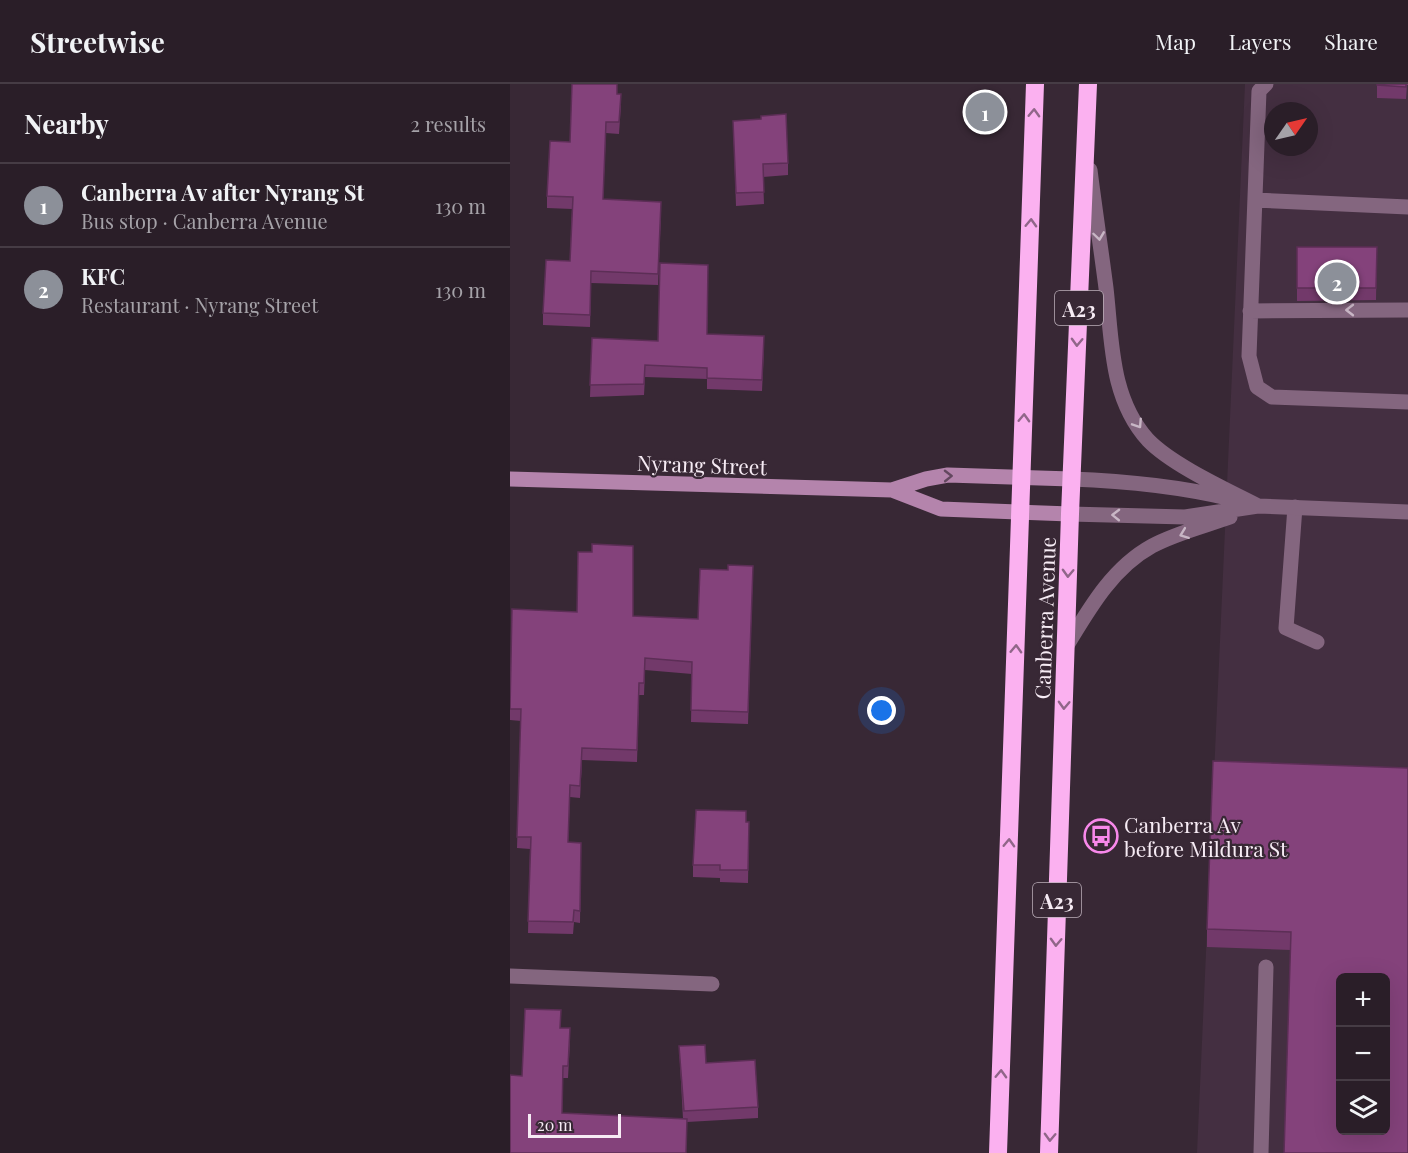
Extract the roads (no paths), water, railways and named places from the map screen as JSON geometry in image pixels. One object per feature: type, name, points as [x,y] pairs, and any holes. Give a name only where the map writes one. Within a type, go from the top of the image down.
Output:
[{"type":"highway","name":"Canberra Avenue","points":[[998,1153],[1035,84]]},
{"type":"highway","name":"Canberra Avenue","points":[[1049,1153],[1071,479],[1088,84]]},
{"type":"street","points":[[1266,84],[1259,91],[1250,310],[1249,356],[1257,387],[1272,397],[1408,402]]},
{"type":"street","points":[[1085,136],[1106,291],[1109,346],[1124,402],[1149,440],[1196,473],[1258,506]]},
{"type":"street","points":[[1255,200],[1408,207]]},
{"type":"street","points":[[1250,310],[1408,310]]},
{"type":"street","name":"Nyrang Street","points":[[892,490],[926,478],[948,475],[1022,476],[1128,481],[1182,487],[1258,506]]},
{"type":"street","name":"Nyrang Street","points":[[510,479],[892,490],[941,509],[1020,514],[1185,517],[1258,506],[1408,512]]},
{"type":"street","points":[[1066,647],[1090,606],[1116,573],[1151,546],[1258,506]]},
{"type":"street","points":[[1294,507],[1286,627],[1317,642]]},
{"type":"street","points":[[1261,1153],[1266,967]]},
{"type":"street","points":[[510,976],[712,984]]},
{"type":"place","name":"Canberra Av after Nyrang St","points":[[985,112]]},
{"type":"place","name":"KFC","points":[[1337,282]]},
{"type":"place","name":"Canberra Av before Mildura St","points":[[1101,836]]}]
